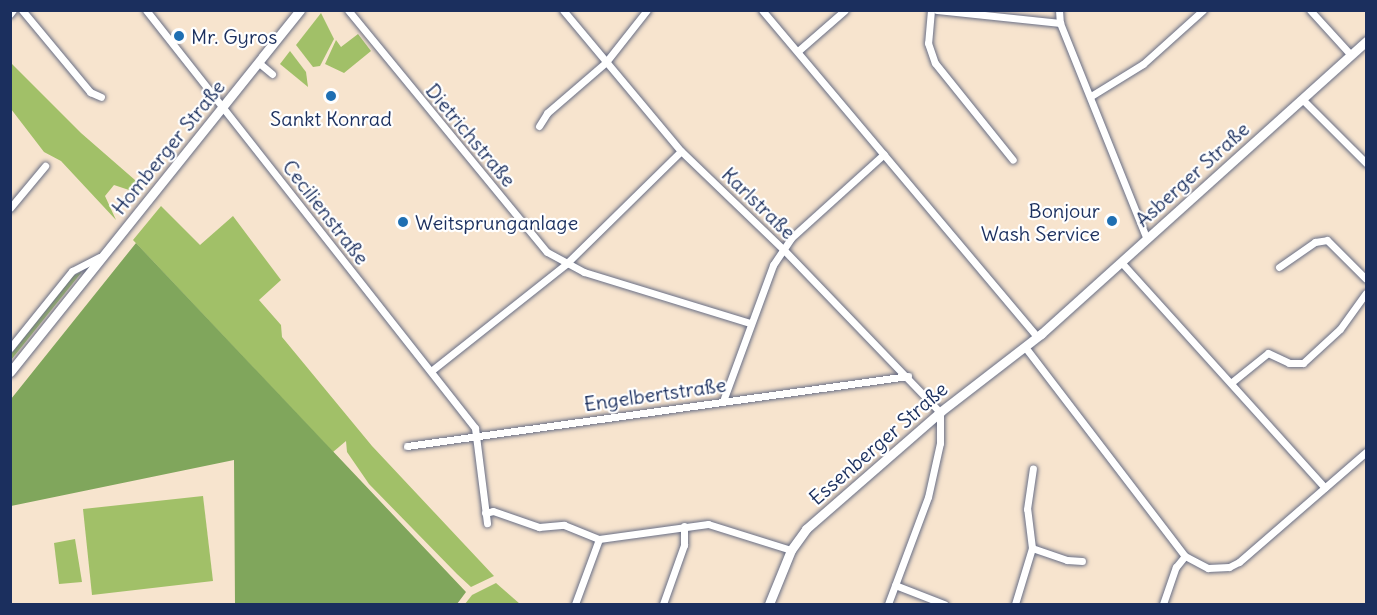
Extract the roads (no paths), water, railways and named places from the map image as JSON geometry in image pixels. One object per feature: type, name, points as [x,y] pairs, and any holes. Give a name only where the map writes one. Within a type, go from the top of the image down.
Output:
[{"type":"street","points":[[22,10],[90,92],[102,97]]},
{"type":"street","name":"Cecilienstraße","points":[[147,10],[431,371],[475,428],[476,435]]},
{"type":"street","name":"Homberger Straße","points":[[10,372],[300,10]]},
{"type":"street","name":"Dietrichstraße","points":[[348,10],[547,252],[566,264],[750,323]]},
{"type":"street","name":"Karlstraße","points":[[563,10],[681,151],[783,249],[908,376],[940,412]]},
{"type":"street","points":[[539,126],[547,112],[606,63],[647,10]]},
{"type":"street","points":[[762,10],[1039,336]]},
{"type":"street","points":[[798,51],[845,10]]},
{"type":"street","points":[[931,10],[928,43],[935,63],[1013,160]]},
{"type":"street","points":[[937,10],[1060,23]]},
{"type":"street","points":[[1059,10],[1060,23],[1147,239]]},
{"type":"street","points":[[1091,96],[1143,64],[1203,10]]},
{"type":"street","points":[[1310,10],[1351,55]]},
{"type":"street","name":"Asberger Straße","points":[[1039,336],[1366,41]]},
{"type":"street","points":[[258,63],[272,74]]},
{"type":"street","points":[[1302,99],[1366,163]]},
{"type":"street","points":[[431,371],[566,264],[681,151]]},
{"type":"street","points":[[723,401],[750,323],[773,265],[783,249],[884,154]]},
{"type":"street","points":[[10,208],[45,166]]},
{"type":"street","points":[[1279,267],[1315,242],[1327,240],[1366,279]]},
{"type":"street","name":"Homberger Straße","points":[[10,348],[72,271],[105,254]]},
{"type":"street","points":[[1121,262],[1232,382],[1325,488]]},
{"type":"street","points":[[1232,382],[1268,353],[1289,363],[1303,363],[1341,329],[1366,293]]},
{"type":"street","name":"Essenberger Straße","points":[[770,604],[790,550],[806,529],[940,412],[1039,336]]},
{"type":"street","points":[[1025,347],[1185,556],[1208,568],[1230,567],[1366,452]]},
{"type":"street","name":"Engelbertstraße","points":[[407,446],[908,376]]},
{"type":"street","points":[[888,604],[928,497],[940,443],[940,412]]},
{"type":"street","points":[[476,435],[487,523]]},
{"type":"street","points":[[1015,604],[1032,548],[1027,509],[1033,468]]},
{"type":"street","points":[[485,513],[493,511],[539,527],[564,525],[599,539],[684,526],[728,526],[790,550]]},
{"type":"street","points":[[663,604],[684,545],[684,526]]},
{"type":"street","points":[[576,604],[599,539]]},
{"type":"street","points":[[1032,548],[1067,561],[1082,561]]},
{"type":"street","points":[[1163,604],[1176,567],[1185,556]]},
{"type":"street","points":[[895,585],[944,604]]},
{"type":"place","name":"Mr. Gyros","points":[[179,36]]},
{"type":"place","name":"Sankt Konrad","points":[[331,96]]},
{"type":"place","name":"Bonjour Wash Service","points":[[1112,221]]},
{"type":"place","name":"Weitsprunganlage","points":[[403,222]]}]
